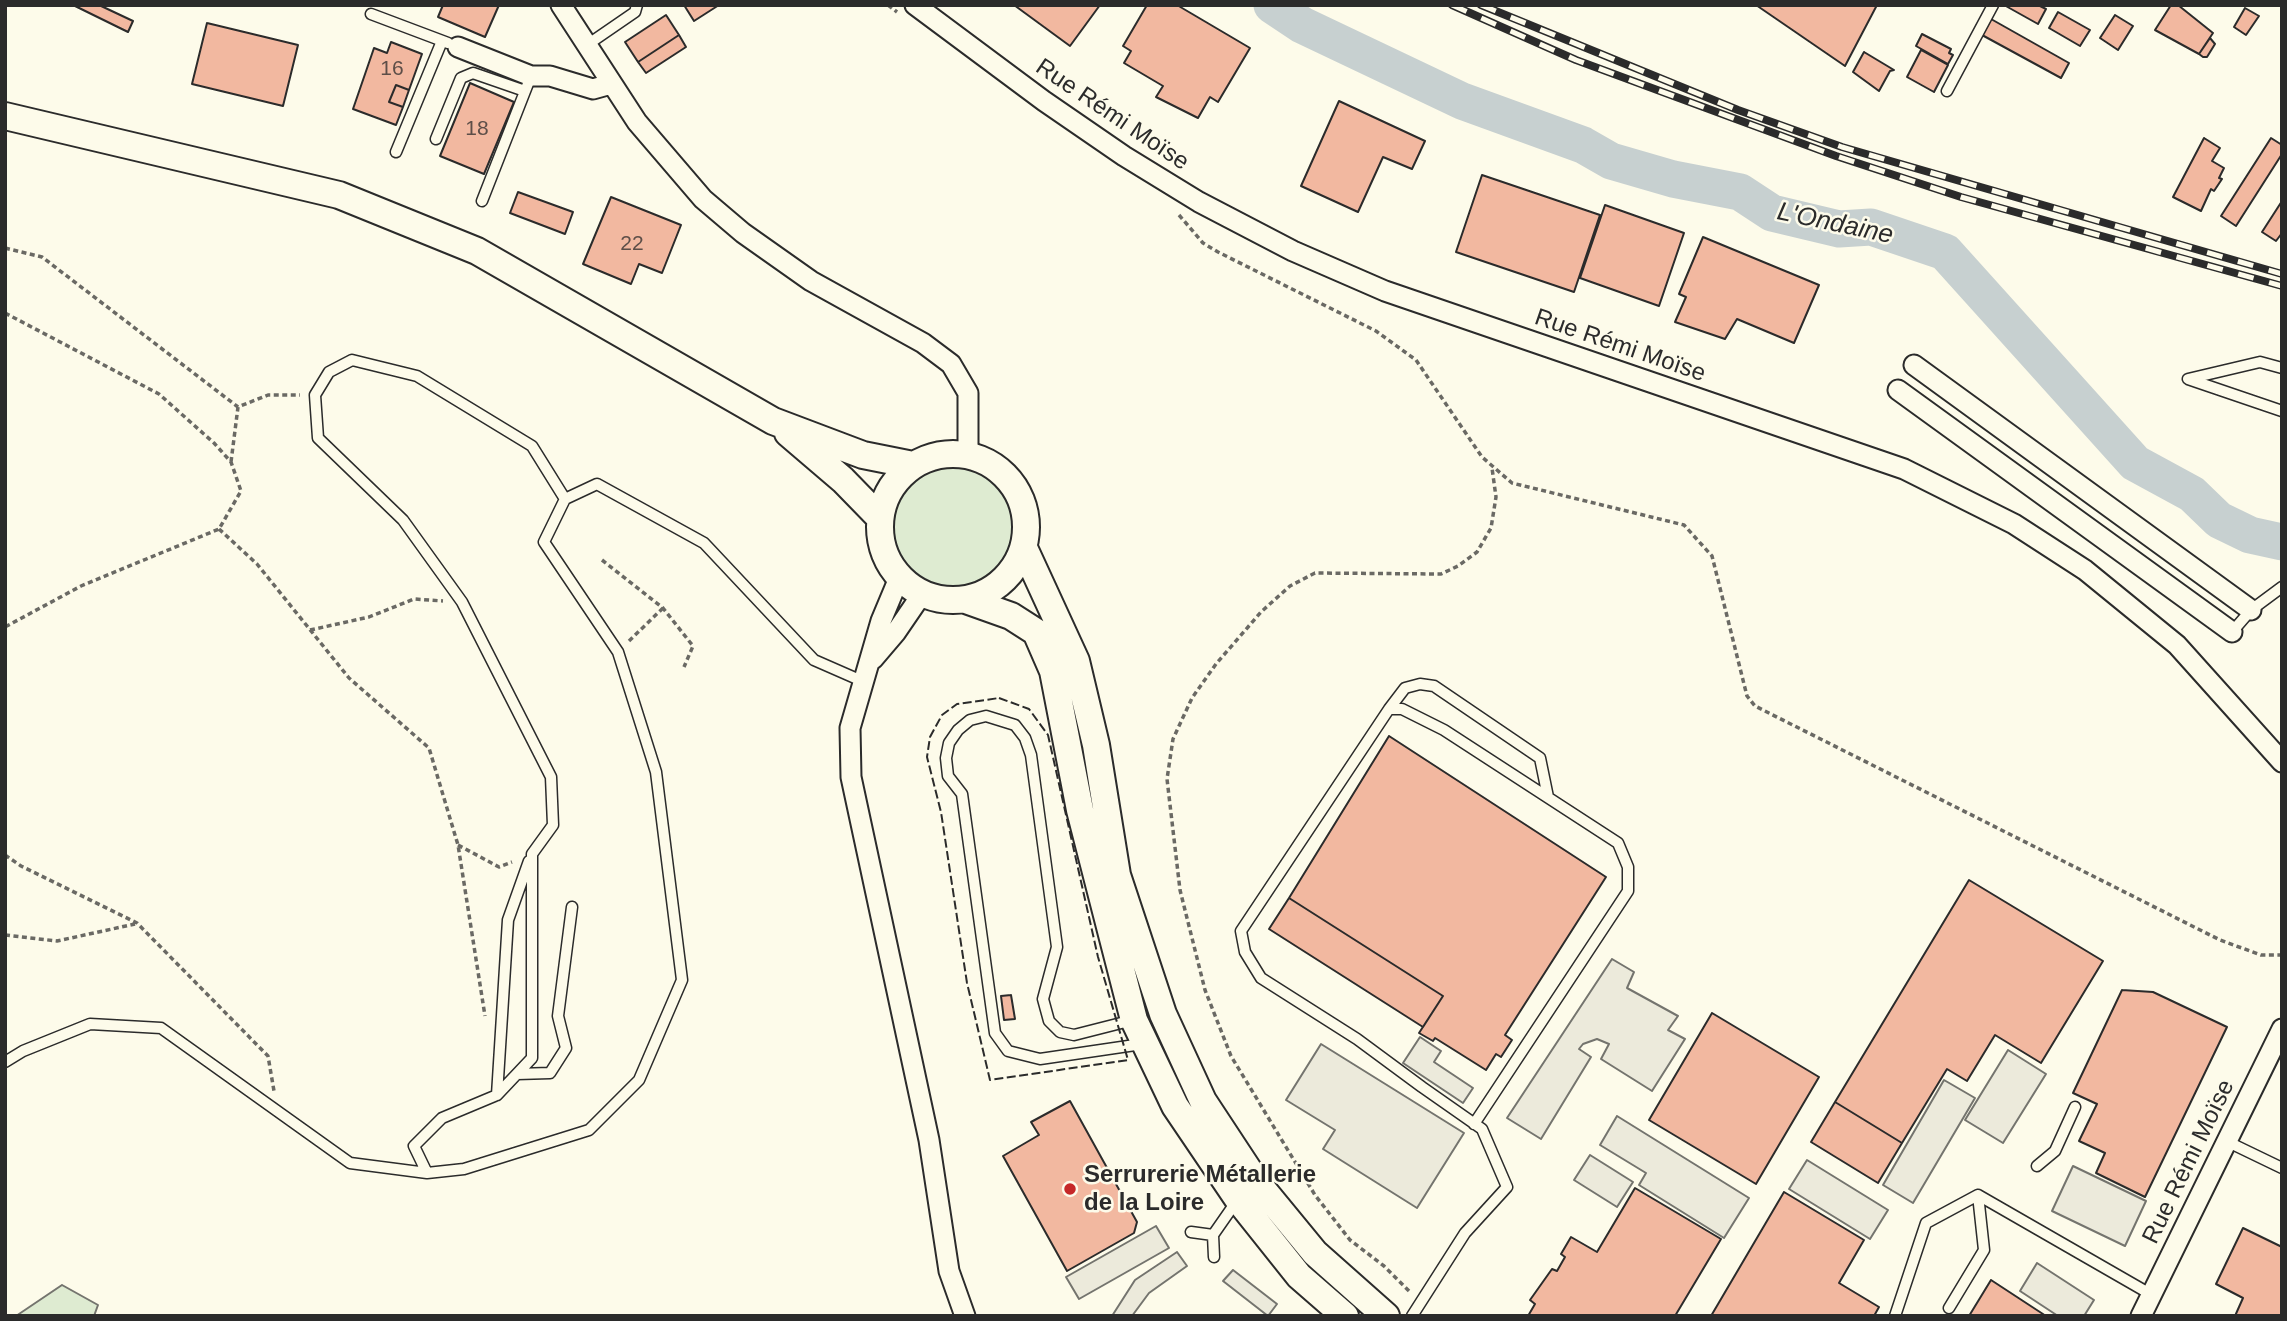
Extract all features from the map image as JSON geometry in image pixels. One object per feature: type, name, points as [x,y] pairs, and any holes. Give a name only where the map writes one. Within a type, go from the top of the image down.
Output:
[{"type":"main road","points":[[5,116],[339,195],[412,223],[499,263],[773,421],[863,455],[913,465]]},
{"type":"main road","points":[[773,421],[843,480],[880,518]]},
{"type":"main road","points":[[939,454],[968,454],[990,463],[1009,479],[1021,500],[1027,524],[1024,548],[1011,572],[992,590],[966,600],[951,601],[922,594],[899,578],[887,560],[880,540],[880,518],[885,497],[896,479],[913,465],[939,454]]},
{"type":"main road","points":[[1024,548],[1076,661],[1096,745],[1117,875],[1163,1014],[1203,1101],[1255,1180],[1315,1253],[1385,1316]]},
{"type":"main road","points":[[966,600],[1011,616],[1036,632],[1053,671],[1080,810],[1139,1032],[1175,1106],[1239,1199],[1299,1276],[1345,1316]]},
{"type":"street","points":[[561,5],[611,84],[671,165],[743,233],[811,281],[923,343],[951,364],[968,393],[968,454]]},
{"type":"street","name":"Rue Rémi Moïse","points":[[915,5],[1044,102],[1124,156],[1199,202],[1293,251],[1385,291],[1903,469],[2014,524],[2085,570],[2177,645],[2282,762]]},
{"type":"street","points":[[450,44],[528,84],[550,76],[593,89],[611,84]]},
{"type":"street","points":[[1914,365],[2251,610]]},
{"type":"street","points":[[1898,390],[2232,632]]},
{"type":"street","points":[[899,578],[881,621],[872,660],[862,681],[850,728],[851,777],[929,1140],[949,1271],[965,1316]]},
{"type":"street","points":[[872,660],[897,632],[922,594]]},
{"type":"street","name":"Rue Rémi Moïse","points":[[2141,1316],[2282,1029]]},
{"type":"lane","points":[[587,45],[635,12],[637,5]]},
{"type":"lane","points":[[1947,91],[1993,5]]},
{"type":"lane","points":[[371,14],[450,44],[396,152]]},
{"type":"lane","points":[[436,139],[461,78],[473,73],[528,84],[482,201]]},
{"type":"lane","points":[[498,1095],[508,920],[532,854],[553,825],[551,777],[462,602],[403,520],[318,438],[315,395],[329,372],[352,360],[417,376],[531,446],[565,499]]},
{"type":"lane","points":[[2282,368],[2260,362],[2188,379],[2282,411]]},
{"type":"lane","points":[[5,1062],[23,1051],[90,1024],[161,1028],[350,1163],[426,1173],[464,1169],[589,1130],[639,1080],[682,980],[656,772],[618,652],[544,542],[565,499],[597,484],[704,543],[814,660],[862,681]]},
{"type":"lane","points":[[2232,632],[2251,610],[2282,587]]},
{"type":"lane","points":[[1412,1316],[1465,1233],[1507,1187],[1482,1129],[1357,1039],[1261,978],[1245,952],[1241,931],[1388,709],[1405,688],[1420,684],[1434,686],[1540,758],[1548,797]]},
{"type":"lane","points":[[1388,709],[1402,709],[1444,730],[1548,797],[1618,844],[1628,867],[1628,891],[1475,1124]]},
{"type":"lane","points":[[986,716],[1015,725],[1025,738],[1031,755],[1057,947],[1043,999],[1049,1021],[1060,1032],[1074,1035],[1139,1032],[1040,1059],[1009,1051],[995,1032],[962,794],[948,776],[946,758],[949,743],[958,730],[971,720],[986,716]]},
{"type":"lane","points":[[426,1173],[414,1146],[442,1118],[498,1095],[532,1058],[532,854]]},
{"type":"lane","points":[[517,1074],[550,1073],[566,1048],[558,1016],[572,907]]},
{"type":"lane","points":[[2037,1166],[2055,1151],[2075,1107]]},
{"type":"lane","points":[[2225,1141],[2282,1168]]},
{"type":"lane","points":[[1978,1195],[2153,1295]]},
{"type":"lane","points":[[1949,1308],[1984,1250],[1978,1195]]},
{"type":"lane","points":[[1895,1316],[1926,1223],[1978,1195]]},
{"type":"lane","points":[[1214,1257],[1213,1235],[1239,1199]]},
{"type":"lane","points":[[1191,1232],[1213,1235]]},
{"type":"path","points":[[5,248],[42,257],[238,407]]},
{"type":"path","points":[[5,313],[159,394],[214,443],[231,463],[241,491],[219,529],[81,586],[5,627]]},
{"type":"path","points":[[1391,342],[1416,360],[1482,457],[1512,483],[1685,525],[1700,539],[1712,556],[1747,696],[1755,706],[2220,940],[2261,955],[2282,955]]},
{"type":"path","points":[[238,407],[268,395],[315,395]]},
{"type":"path","points":[[231,463],[238,407]]},
{"type":"path","points":[[219,529],[257,564],[349,678],[429,748],[458,845],[487,1029]]},
{"type":"path","points":[[601,560],[663,608],[693,646],[684,667]]},
{"type":"path","points":[[310,630],[369,617],[414,599],[462,602]]},
{"type":"path","points":[[618,652],[663,608]]},
{"type":"path","points":[[458,845],[499,867],[532,854]]},
{"type":"path","points":[[5,855],[21,866],[137,923],[268,1056],[277,1111]]},
{"type":"path","points":[[5,935],[57,941],[137,923]]},
{"type":"green space","points":[[953,465],[977,470],[997,484],[1011,504],[1016,528],[1011,552],[997,572],[977,586],[953,591],[929,586],[909,572],[895,552],[890,528],[895,504],[909,484],[929,470]]},
{"type":"green space","points":[[62,1285],[98,1305],[94,1316],[16,1316]]},
{"type":"shaded area","points":[[1612,959],[1634,972],[1627,988],[1678,1016],[1668,1030],[1685,1039],[1652,1091],[1601,1059],[1609,1044],[1597,1039],[1583,1044],[1579,1049],[1591,1057],[1541,1139],[1507,1118]]},
{"type":"shaded area","points":[[1420,1037],[1441,1051],[1434,1062],[1473,1088],[1463,1103],[1403,1063]]},
{"type":"shaded area","points":[[1321,1044],[1464,1133],[1417,1208],[1323,1149],[1335,1130],[1286,1100]]},
{"type":"shaded area","points":[[2008,1050],[2046,1074],[2003,1143],[1965,1120]]},
{"type":"shaded area","points":[[1944,1080],[1975,1098],[1913,1203],[1883,1185]]},
{"type":"shaded area","points":[[1617,1116],[1749,1198],[1724,1238],[1639,1185],[1646,1173],[1600,1145]]},
{"type":"shaded area","points":[[1590,1155],[1633,1182],[1617,1207],[1574,1180]]},
{"type":"shaded area","points":[[1807,1160],[1888,1210],[1870,1239],[1789,1189]]},
{"type":"shaded area","points":[[2073,1166],[2146,1201],[2125,1246],[2052,1211]]},
{"type":"shaded area","points":[[1156,1226],[1169,1248],[1079,1299],[1066,1277]]},
{"type":"shaded area","points":[[1177,1252],[1187,1266],[1149,1293],[1132,1316],[1112,1316],[1135,1280]]},
{"type":"shaded area","points":[[2037,1263],[2094,1300],[2084,1316],[2058,1316],[2020,1291]]},
{"type":"shaded area","points":[[1233,1270],[1277,1304],[1268,1316],[1223,1281]]},
{"type":"building","points":[[73,5],[99,5],[133,21],[128,32]]},
{"type":"building","points":[[443,5],[499,5],[485,37],[438,17]]},
{"type":"building","points":[[684,5],[719,5],[694,21]]},
{"type":"building","points":[[1014,5],[1100,5],[1070,46]]},
{"type":"building","points":[[1147,5],[1177,5],[1250,48],[1218,102],[1210,97],[1198,118],[1156,97],[1163,86],[1124,63],[1131,51],[1123,46]]},
{"type":"building","points":[[1756,5],[1877,5],[1845,66]]},
{"type":"building","points":[[2004,5],[2038,5],[2046,9],[2038,24]]},
{"type":"building","points":[[2171,5],[2178,5],[2213,33],[2199,54],[2155,30]]},
{"type":"building","points":[[2245,8],[2259,16],[2246,35],[2234,27]]},
{"type":"building","points":[[2058,12],[2090,30],[2080,46],[2049,28]]},
{"type":"building","points":[[666,15],[679,35],[638,62],[625,42]]},
{"type":"building","points":[[2115,15],[2133,26],[2118,50],[2100,38]]},
{"type":"building","points":[[1991,19],[2069,63],[2061,78],[1982,35]]},
{"type":"building","points":[[207,23],[298,45],[283,106],[192,84]]},
{"type":"building","points":[[1922,34],[1951,49],[1949,53],[1953,55],[1948,64],[1916,46]]},
{"type":"building","points":[[679,35],[686,47],[646,73],[638,62]]},
{"type":"building","points":[[2210,38],[2215,44],[2207,57],[2203,57],[2199,54]]},
{"type":"building","points":[[391,42],[422,54],[409,90],[396,85],[389,102],[403,107],[396,125],[353,109],[374,48],[387,53]]},
{"type":"building","points":[[1921,50],[1948,65],[1934,92],[1907,77]]},
{"type":"building","points":[[1864,52],[1894,70],[1890,71],[1879,91],[1853,72]]},
{"type":"building","points":[[470,83],[514,102],[484,174],[440,156]]},
{"type":"building","points":[[396,85],[409,90],[403,107],[389,102]]},
{"type":"building","points":[[1339,101],[1425,141],[1412,169],[1383,157],[1358,212],[1301,186]]},
{"type":"building","points":[[2204,138],[2220,148],[2212,161],[2224,168],[2219,178],[2222,179],[2214,191],[2211,189],[2201,211],[2173,197]]},
{"type":"building","points":[[2271,138],[2282,145],[2282,154],[2236,226],[2221,216]]},
{"type":"building","points":[[1482,175],[1600,215],[1574,292],[1456,252]]},
{"type":"building","points":[[518,192],[573,212],[565,234],[510,213]]},
{"type":"building","points":[[611,197],[681,225],[662,273],[639,264],[631,284],[583,264]]},
{"type":"building","points":[[2282,201],[2282,233],[2276,241],[2262,232]]},
{"type":"building","points":[[1605,205],[1684,233],[1659,306],[1580,278]]},
{"type":"building","points":[[1703,237],[1819,285],[1794,343],[1737,319],[1725,339],[1675,322],[1686,297],[1679,294]]},
{"type":"building","points":[[1389,736],[1606,877],[1505,1035],[1512,1040],[1501,1057],[1496,1054],[1486,1070],[1435,1038],[1433,1041],[1419,1033],[1443,996],[1289,898]]},
{"type":"building","points":[[1969,880],[2103,961],[2041,1063],[1995,1035],[1967,1081],[1947,1069],[1902,1143],[1835,1102]]},
{"type":"building","points":[[1289,898],[1443,996],[1423,1027],[1269,929]]},
{"type":"building","points":[[2122,990],[2153,992],[2227,1027],[2145,1197],[2096,1173],[2105,1153],[2079,1141],[2097,1104],[2073,1093]]},
{"type":"building","points":[[1011,995],[1015,1019],[1004,1020],[1001,996]]},
{"type":"building","points":[[1712,1013],[1819,1077],[1756,1184],[1649,1120]]},
{"type":"building","name":"Serrurerie Métallerie de la Loire","points":[[1070,1101],[1137,1222],[1134,1233],[1067,1271],[1003,1156],[1039,1135],[1031,1122]]},
{"type":"building","points":[[1835,1102],[1902,1143],[1878,1183],[1811,1142]]},
{"type":"building","points":[[1635,1188],[1721,1239],[1675,1316],[1528,1316],[1535,1304],[1530,1300],[1552,1269],[1557,1271],[1565,1257],[1561,1254],[1571,1237],[1597,1252]]},
{"type":"building","points":[[1784,1192],[1864,1240],[1839,1283],[1879,1307],[1874,1316],[1711,1316]]},
{"type":"building","points":[[2243,1228],[2282,1247],[2282,1316],[2235,1316],[2243,1298],[2216,1284]]},
{"type":"building","points":[[1991,1280],[2046,1316],[1969,1316]]},
{"type":"waterway","name":"L'Ondaine","points":[[1272,5],[1302,25],[1462,101],[1583,145],[1611,161],[1673,179],[1740,192],[1772,213],[1839,229],[1871,227],[1945,252],[2135,463],[2192,494],[2219,520],[2250,535],[2282,542]]},
{"type":"railway","points":[[1452,5],[1576,60],[1836,156],[1961,197],[2282,286]]},
{"type":"railway","points":[[1481,5],[1738,110],[1842,147],[2282,274]]},
{"type":"fence","points":[[999,698],[1029,709],[1048,735],[1098,957],[1128,1060],[990,1080],[967,983],[941,812],[927,757],[930,737],[942,715],[957,704],[999,698]]},
{"type":"place","name":"Serrurerie Métallerie de la Loire","points":[[1070,1189]]}]
